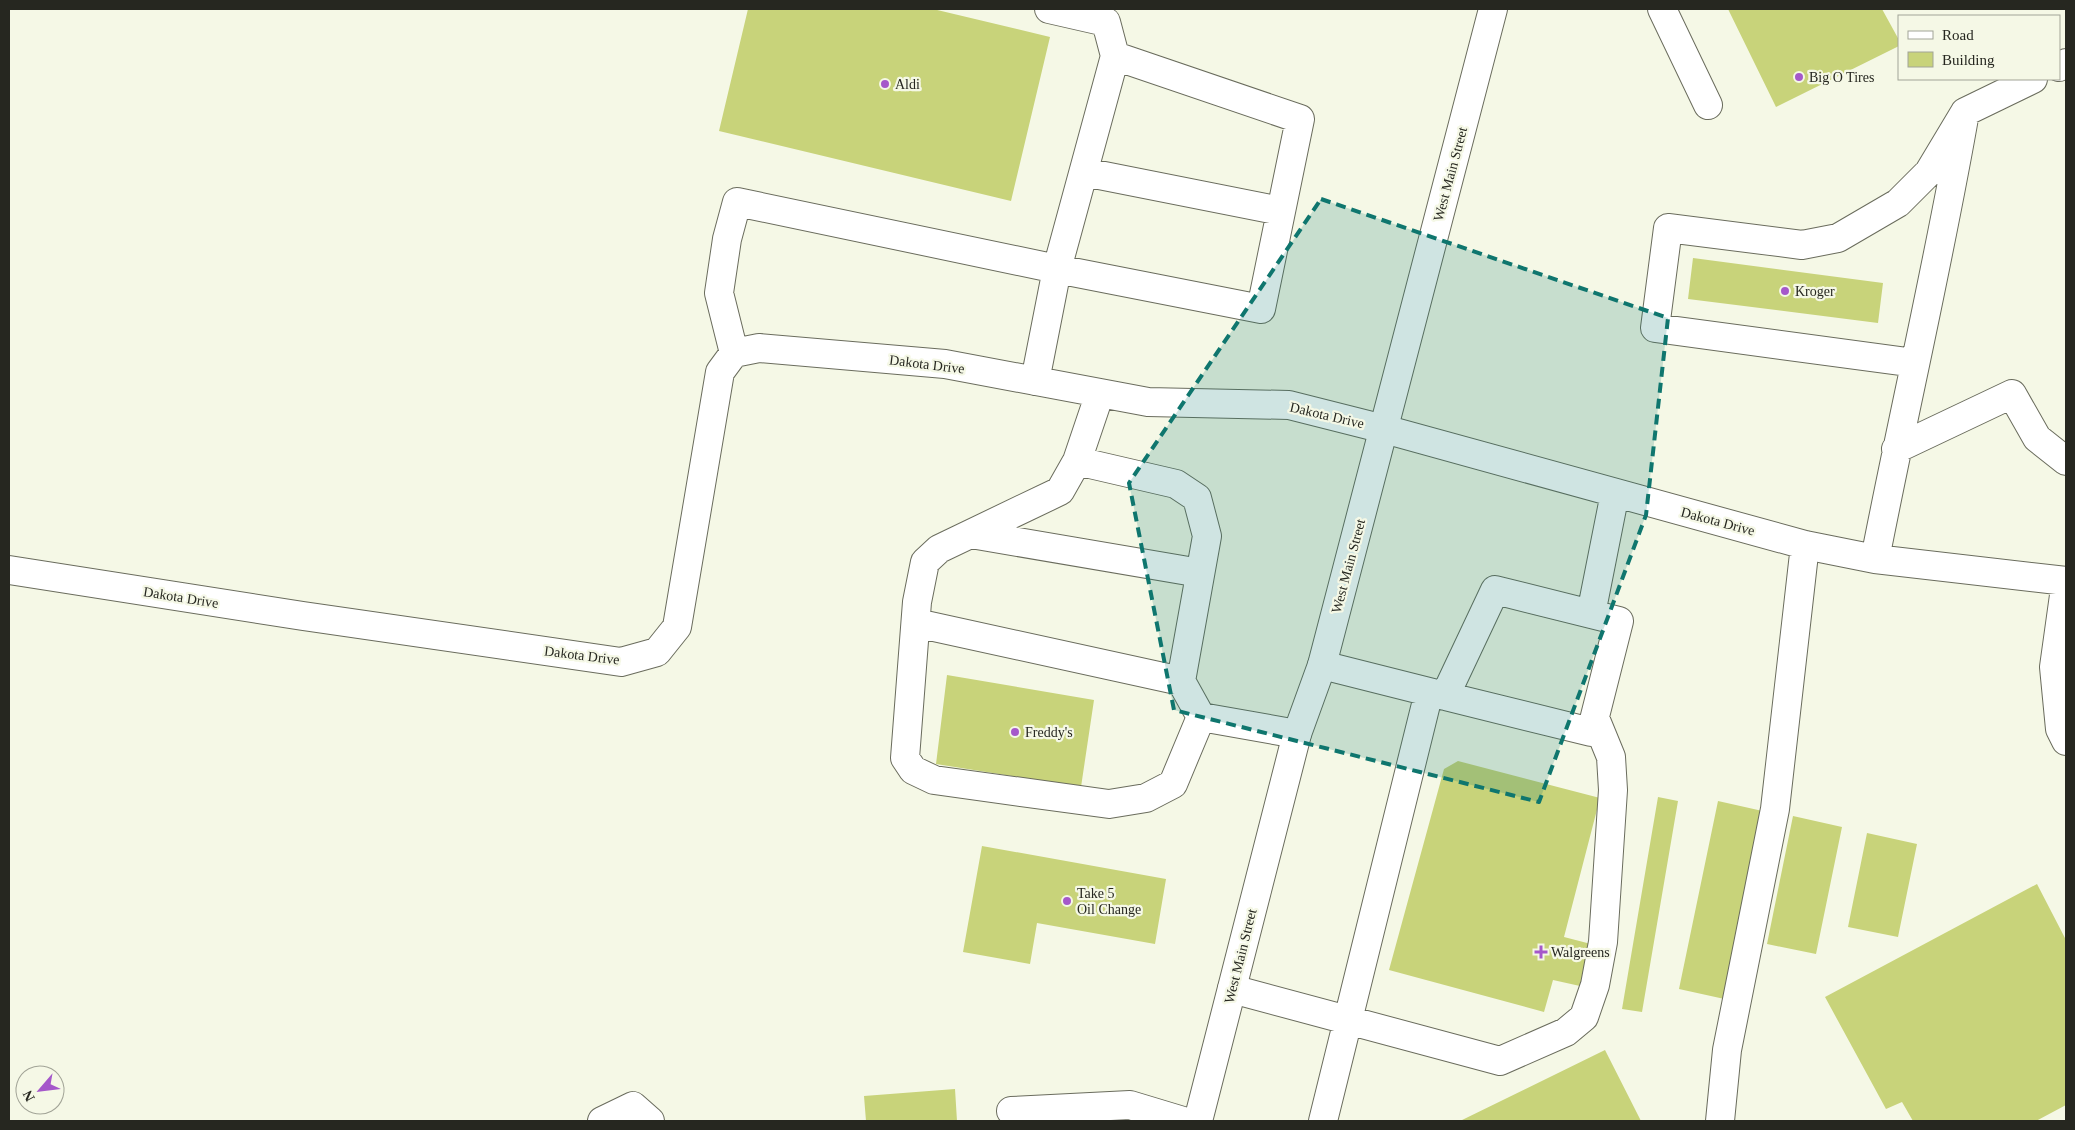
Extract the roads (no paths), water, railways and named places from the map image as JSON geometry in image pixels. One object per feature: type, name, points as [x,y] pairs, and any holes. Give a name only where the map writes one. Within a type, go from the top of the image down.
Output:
[{"type":"street","points":[[1035,381],[1057,269],[1115,56],[1106,22],[1049,9]]},
{"type":"street","points":[[1662,9],[1708,105]]},
{"type":"street","name":"West Main Street","points":[[1198,1121],[1297,734],[1322,665],[1384,429],[1488,10]]},
{"type":"street","points":[[734,353],[719,293],[727,239],[738,202],[1057,269],[1261,309],[1300,120],[1115,56]]},
{"type":"street","points":[[1916,362],[1655,328],[1668,228],[1802,245],[1838,238],[1898,203],[1929,172],[1965,112],[2032,80]]},
{"type":"street","points":[[1875,559],[1896,450],[1946,221],[1965,112]]},
{"type":"street","points":[[1084,172],[1281,211]]},
{"type":"street","name":"Dakota Drive","points":[[9,570],[303,616],[621,662],[657,652],[677,627],[720,372],[734,353],[759,348],[945,364],[1148,402],[1289,405],[1384,429],[1805,545],[1875,559],[2066,581]]},
{"type":"street","points":[[1100,393],[1076,461],[1060,491],[939,549],[925,562],[917,602],[905,758],[913,770],[934,780],[1109,804],[1146,798],[1173,784],[1201,717]]},
{"type":"street","points":[[1896,450],[2012,394],[2037,438],[2066,461]]},
{"type":"street","points":[[1076,461],[1176,484],[1197,498],[1207,536],[1181,681],[1201,717]]},
{"type":"street","points":[[1591,614],[1615,493]]},
{"type":"street","points":[[971,534],[1200,574]]},
{"type":"street","points":[[1720,1121],[1727,1050],[1775,809],[1805,545]]},
{"type":"street","points":[[2066,581],[2054,667],[2060,729],[2066,741]]},
{"type":"street","points":[[1322,665],[1437,694],[1591,732],[1619,621],[1496,590],[1437,694],[1348,1020],[1323,1121]]},
{"type":"street","points":[[916,623],[1181,681]]},
{"type":"street","points":[[1201,717],[1297,734]]},
{"type":"street","points":[[1232,989],[1500,1061],[1566,1032],[1584,1017],[1595,985],[1603,942],[1613,790],[1611,758],[1595,718]]},
{"type":"street","points":[[1010,1111],[1130,1105],[1183,1121]]},
{"type":"street","points":[[602,1121],[633,1106],[650,1121]]},
{"type":"place","name":"Big O Tires","points":[[1799,77]]},
{"type":"place","name":"Aldi","points":[[885,84]]},
{"type":"place","name":"Kroger","points":[[1785,291]]},
{"type":"place","name":"Freddy's","points":[[1015,732]]},
{"type":"place","name":"Take 5 Oil Change","points":[[1067,901]]},
{"type":"place","name":"Walgreens","points":[[1541,952]]}]
